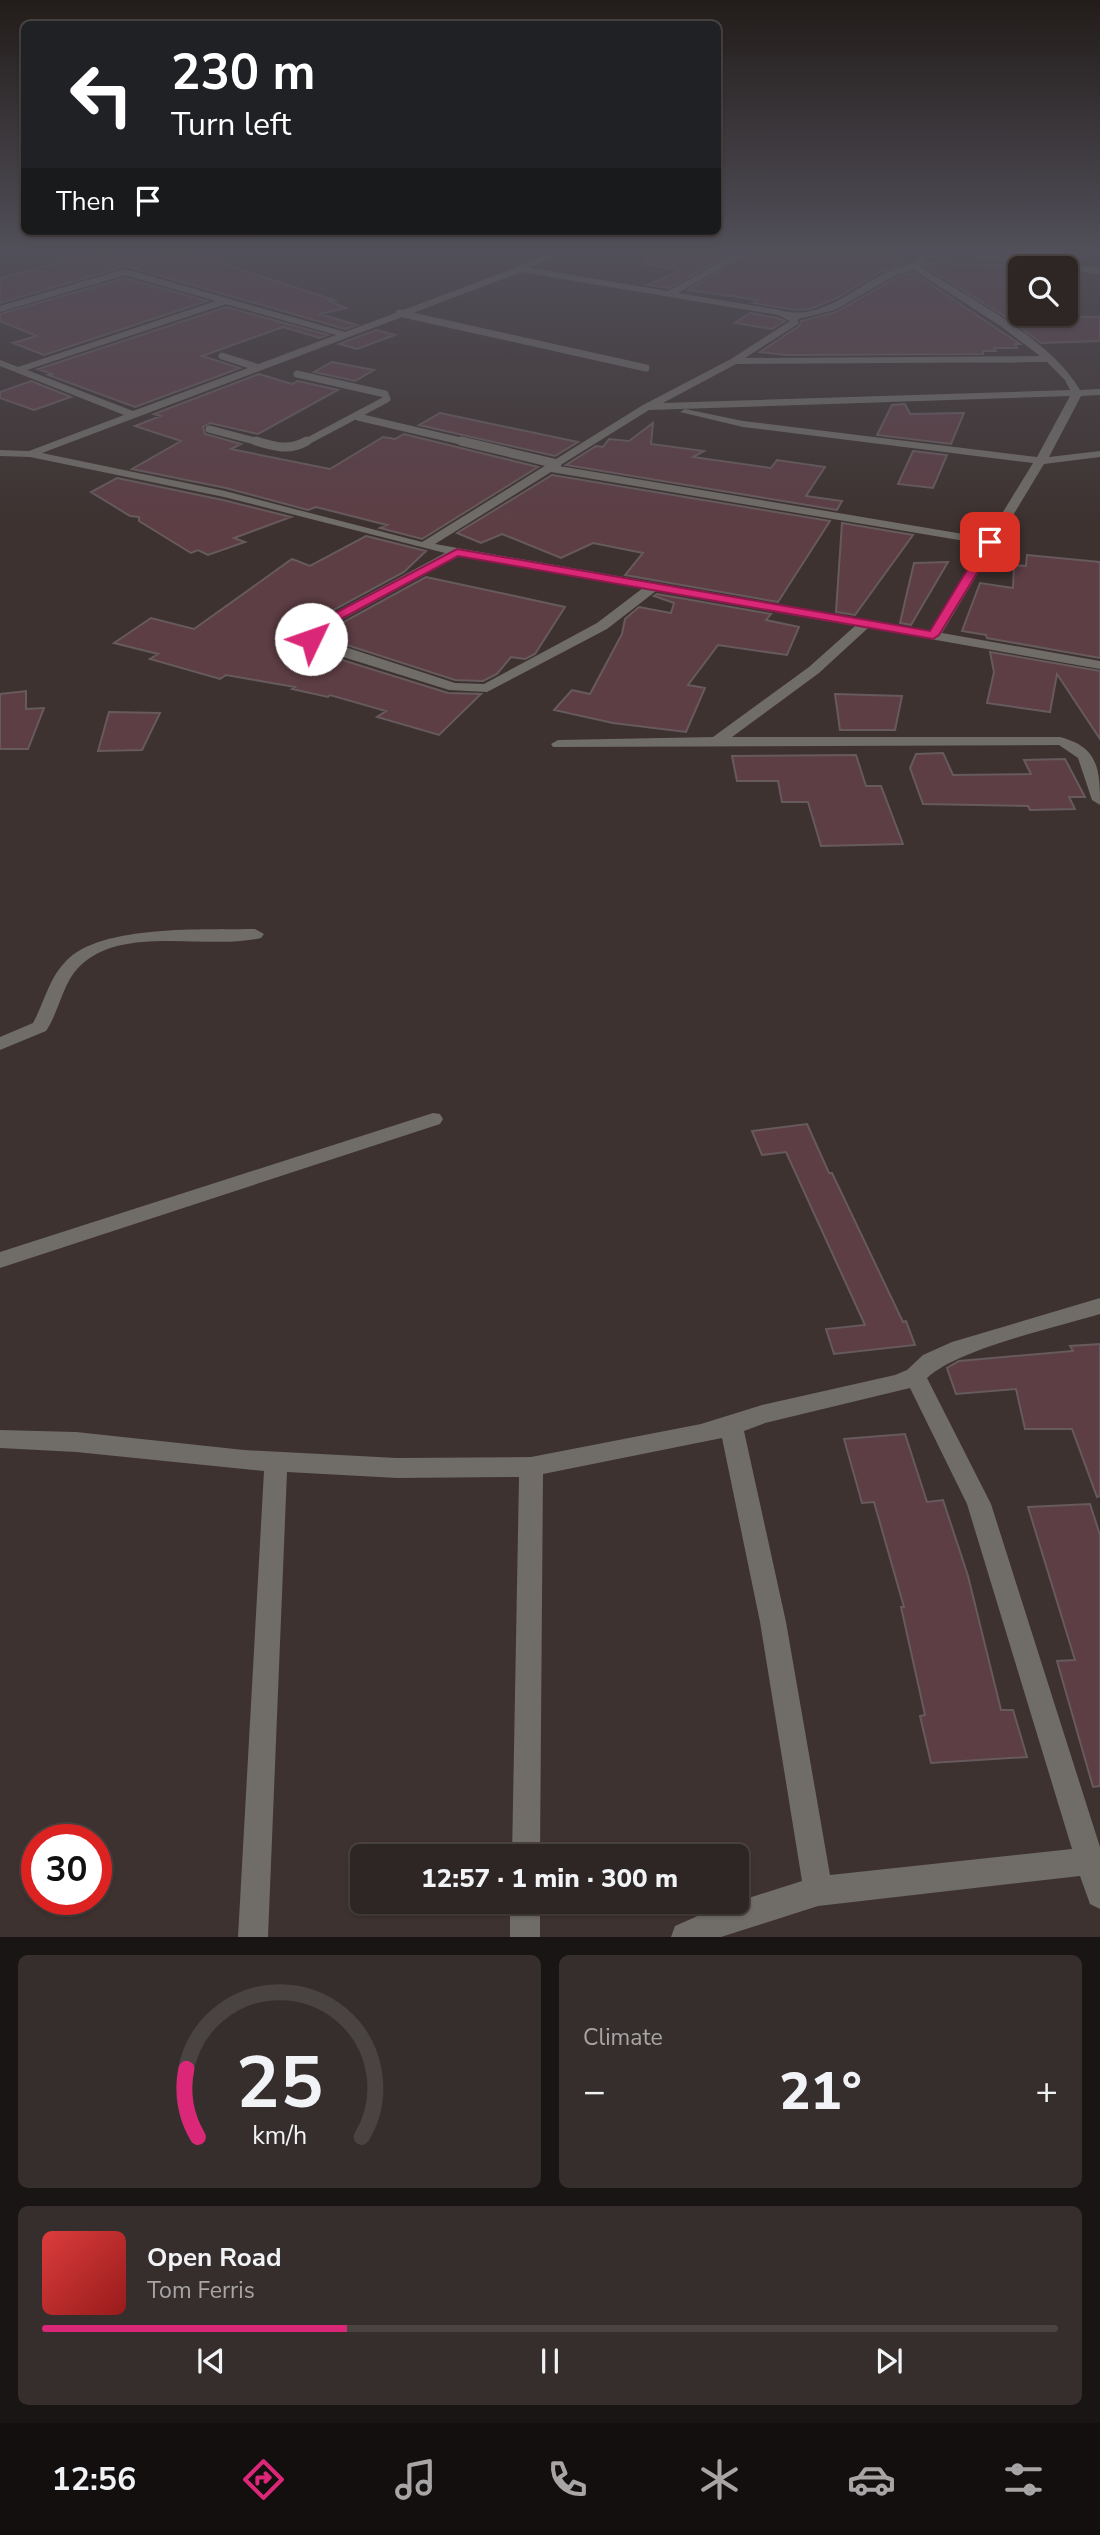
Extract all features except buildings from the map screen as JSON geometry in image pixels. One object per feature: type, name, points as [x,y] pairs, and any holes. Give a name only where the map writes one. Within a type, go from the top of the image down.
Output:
[{"type":"street","points":[[18,370],[100,342]]},
{"type":"street","points":[[30,454],[320,342]]},
{"type":"street","points":[[424,546],[647,407],[734,361],[763,342]]},
{"type":"street","points":[[933,635],[1060,429],[1077,393],[1075,385],[1027,342]]},
{"type":"street","points":[[734,361],[1048,359]]},
{"type":"street","points":[[0,363],[132,415]]},
{"type":"street","points":[[647,407],[1100,391]]},
{"type":"street","points":[[668,406],[679,411],[743,424],[1040,461],[1100,454]]},
{"type":"street","points":[[0,453],[30,454],[225,494],[424,546],[1100,665]]},
{"type":"street","points":[[553,466],[990,542]]},
{"type":"street","points":[[457,552],[320,626],[312,633],[311,639],[316,645],[454,687],[486,688],[602,626],[653,587]]},
{"type":"street","points":[[717,741],[814,670],[866,624]]},
{"type":"street","points":[[558,744],[1060,741],[1075,745],[1085,755],[1100,800]]},
{"type":"street","points":[[0,1044],[40,1027],[61,980],[83,954],[94,949],[129,939],[255,934]]},
{"type":"street","points":[[0,1260],[433,1119]]},
{"type":"street","points":[[0,1439],[76,1443],[275,1462],[397,1468],[531,1467],[731,1426],[762,1414],[899,1383],[915,1376],[931,1361],[960,1348],[1100,1306]]},
{"type":"street","points":[[915,1376],[979,1504],[1094,1861],[1100,1894]]},
{"type":"street","points":[[731,1426],[773,1622],[818,1891]]},
{"type":"street","points":[[253,1937],[275,1462]]},
{"type":"street","points":[[526,1844],[531,1467]]},
{"type":"street","points":[[687,1936],[711,1925],[818,1891],[1094,1861]]},
{"type":"street","points":[[525,1914],[525,1937]]},
{"type":"lane","points":[[531,342],[646,368]]},
{"type":"lane","points":[[222,356],[257,367]]},
{"type":"lane","points":[[209,429],[289,449],[358,417],[387,400],[387,396],[298,374]]},
{"type":"lane","points":[[358,417],[553,466]]},
{"type":"route","points":[[311,639],[312,633],[320,626],[457,552],[933,635],[990,542]]}]
